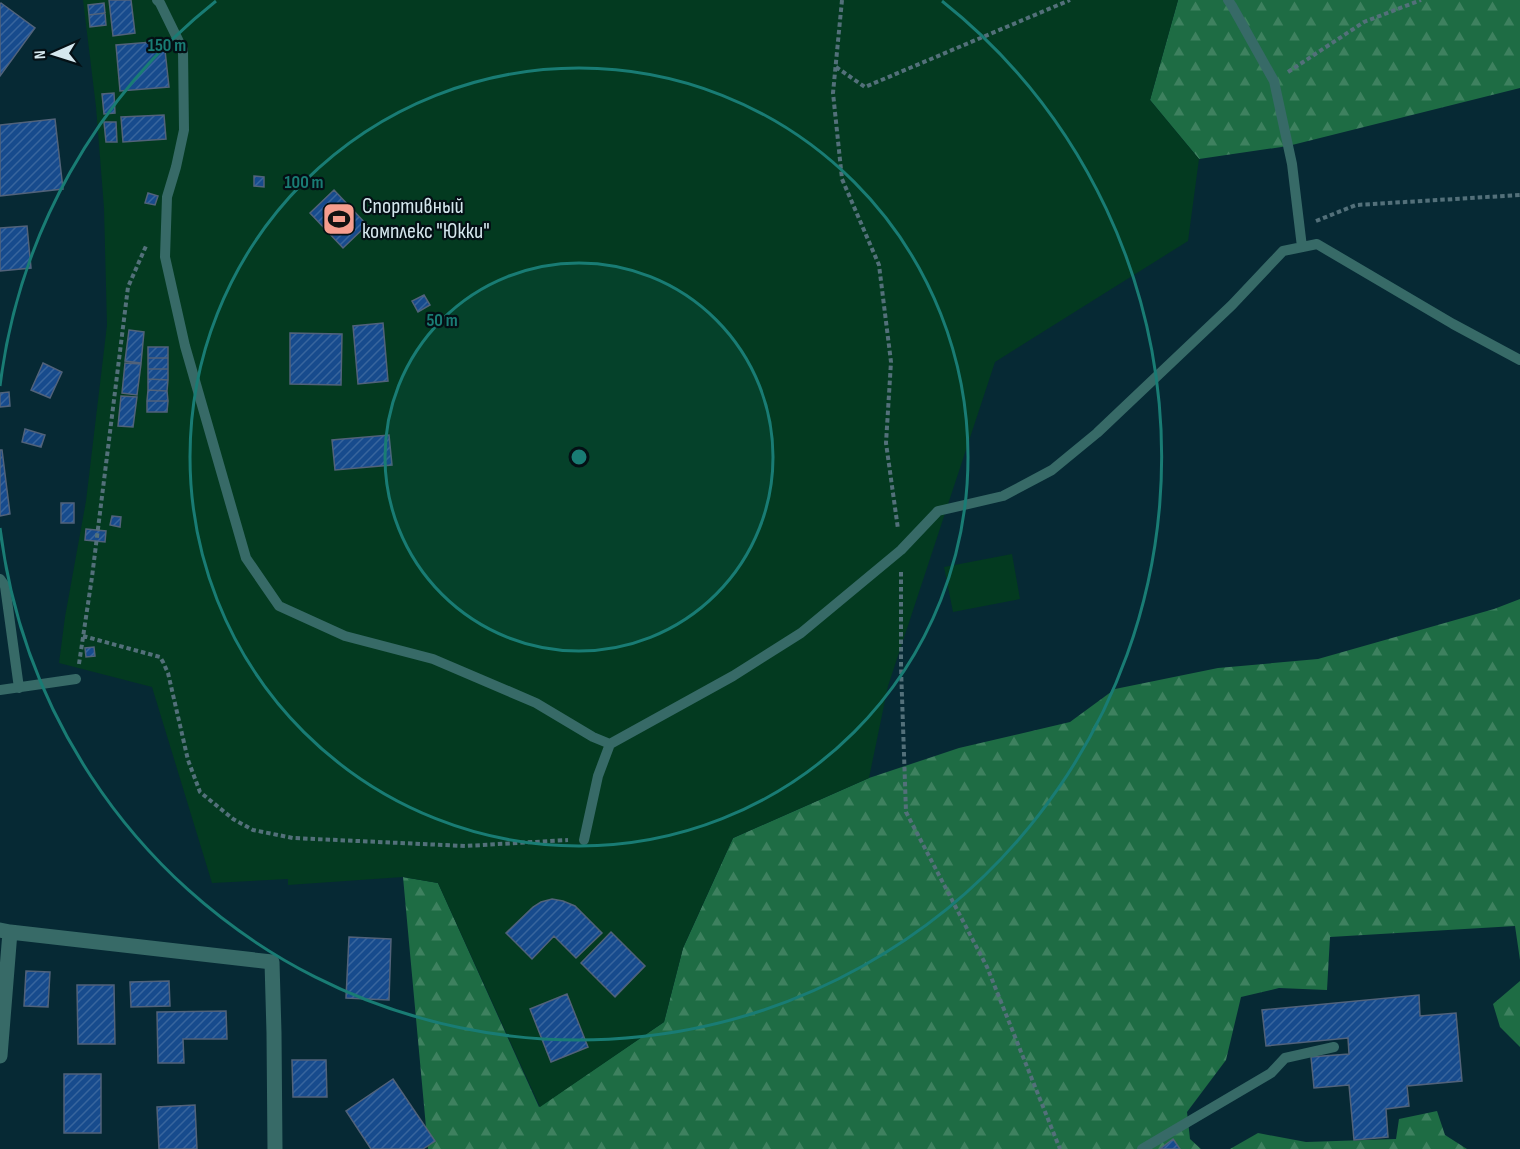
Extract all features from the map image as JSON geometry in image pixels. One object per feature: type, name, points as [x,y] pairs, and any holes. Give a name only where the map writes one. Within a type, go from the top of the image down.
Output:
[{"type":"street","points":[[0,1056],[5,931],[272,962],[275,1149]]},
{"type":"lane","points":[[157,0],[183,50],[184,130],[167,197],[165,257],[185,346],[246,558],[279,606],[345,636],[433,659],[536,703],[593,737],[610,744]]},
{"type":"lane","points":[[1228,0],[1274,81],[1292,164],[1302,247]]},
{"type":"lane","points":[[584,840],[598,776],[610,744],[734,676],[801,633],[901,550],[938,511],[1002,496],[1052,470],[1097,433],[1232,305],[1283,251],[1317,244],[1452,324],[1520,360]]},
{"type":"lane","points":[[0,579],[5,586],[19,687]]},
{"type":"lane","points":[[0,690],[76,679]]},
{"type":"lane","points":[[1142,1149],[1271,1073],[1285,1058],[1334,1047]]},
{"type":"path","points":[[842,0],[833,93],[842,179],[879,265],[891,362],[886,443],[901,550],[901,668],[906,812],[987,967],[1060,1149]]},
{"type":"path","points":[[836,67],[865,87],[1070,0]]},
{"type":"path","points":[[1274,81],[1364,22],[1421,0]]},
{"type":"path","points":[[1302,247],[1315,221],[1356,205],[1520,195]]},
{"type":"path","points":[[76,679],[92,577],[128,287]]},
{"type":"path","points":[[83,636],[160,657],[168,673],[188,760],[200,792],[233,819],[253,830],[293,837],[465,846],[584,840]]},
{"type":"green space","points":[[83,0],[1178,0],[1150,100],[1199,159],[1188,241],[995,362],[888,686],[869,778],[733,838],[683,948],[664,1022],[540,1107],[438,883],[403,877],[288,885],[288,879],[212,883],[152,687],[59,663],[86,501],[107,325],[104,208],[96,107]]},
{"type":"green space","points":[[1178,0],[1520,0],[1520,88],[1288,146],[1199,159],[1150,100]]},
{"type":"green space","points":[[1012,554],[1020,599],[953,612],[944,567]]},
{"type":"green space","points":[[1520,599],[1520,960],[1515,926],[1330,937],[1327,990],[1279,988],[1241,997],[1226,1060],[1187,1112],[1190,1139],[1201,1149],[428,1149],[403,877],[438,883],[539,1107],[664,1022],[683,948],[733,838],[869,778],[959,748],[1070,722],[1115,689],[1218,668],[1318,659],[1494,609]]},
{"type":"green space","points":[[1520,981],[1520,1047],[1500,1027],[1493,1004]]},
{"type":"green space","points":[[1437,1111],[1445,1135],[1467,1149],[1230,1149],[1258,1133],[1306,1142],[1396,1139],[1399,1119]]},
{"type":"building","points":[[109,0],[131,0],[135,33],[113,36]]},
{"type":"building","points":[[104,3],[105,13],[89,15],[88,5]]},
{"type":"building","points":[[0,4],[35,28],[0,76]]},
{"type":"building","points":[[105,13],[106,25],[90,27],[89,15]]},
{"type":"building","points":[[164,41],[169,87],[120,91],[116,45]]},
{"type":"building","points":[[114,93],[115,113],[104,114],[102,94]]},
{"type":"building","points":[[164,115],[166,139],[123,142],[121,117]]},
{"type":"building","points":[[55,119],[63,189],[0,196],[0,125]]},
{"type":"building","points":[[104,122],[116,122],[117,142],[106,142]]},
{"type":"building","points":[[254,176],[264,177],[264,187],[254,186]]},
{"type":"building","name":"Спортивный комплекс \"Юкки\"","points":[[334,190],[367,225],[343,248],[310,213]]},
{"type":"building","points":[[148,193],[158,196],[155,205],[145,203]]},
{"type":"building","points":[[27,226],[31,268],[0,271],[0,228]]},
{"type":"building","points":[[424,295],[430,305],[418,312],[412,301]]},
{"type":"building","points":[[383,323],[388,381],[358,384],[353,326]]},
{"type":"building","points":[[129,330],[144,332],[141,363],[125,361]]},
{"type":"building","points":[[290,333],[342,334],[341,385],[290,384]]},
{"type":"building","points":[[148,347],[168,347],[168,358],[148,358]]},
{"type":"building","points":[[148,358],[168,358],[168,369],[148,369]]},
{"type":"building","points":[[43,363],[62,372],[50,398],[31,390]]},
{"type":"building","points":[[125,363],[141,364],[137,395],[122,393]]},
{"type":"building","points":[[148,369],[168,369],[168,380],[148,379]]},
{"type":"building","points":[[148,379],[168,380],[167,391],[148,390]]},
{"type":"building","points":[[148,390],[167,391],[168,401],[147,401]]},
{"type":"building","points":[[9,392],[10,406],[0,407],[0,393]]},
{"type":"building","points":[[121,396],[137,397],[133,427],[118,426]]},
{"type":"building","points":[[147,401],[168,401],[167,412],[147,412]]},
{"type":"building","points":[[25,429],[45,435],[41,447],[22,442]]},
{"type":"building","points":[[389,435],[392,465],[335,470],[332,440]]},
{"type":"building","points":[[0,450],[2,450],[10,514],[0,516]]},
{"type":"building","points":[[61,503],[74,503],[74,523],[61,523]]},
{"type":"building","points":[[112,516],[121,517],[120,527],[110,525]]},
{"type":"building","points":[[86,529],[106,531],[105,542],[85,540]]},
{"type":"building","points":[[94,647],[95,656],[86,657],[85,648]]},
{"type":"building","points":[[552,899],[575,906],[602,933],[576,958],[554,936],[532,959],[506,933],[533,907]]},
{"type":"building","points":[[611,932],[645,966],[615,997],[581,963]]},
{"type":"building","points":[[349,937],[391,939],[389,1000],[346,998]]},
{"type":"building","points":[[26,971],[50,972],[48,1007],[24,1006]]},
{"type":"building","points":[[169,981],[170,1006],[131,1007],[130,982]]},
{"type":"building","points":[[77,985],[114,985],[115,1044],[78,1044]]},
{"type":"building","points":[[567,994],[588,1047],[551,1062],[530,1009]]},
{"type":"building","points":[[1419,995],[1420,1016],[1456,1013],[1462,1081],[1407,1086],[1409,1106],[1386,1109],[1388,1137],[1354,1140],[1349,1085],[1314,1088],[1311,1057],[1349,1054],[1348,1038],[1266,1046],[1262,1010]]},
{"type":"building","points":[[226,1011],[227,1039],[183,1039],[184,1063],[158,1063],[157,1012]]},
{"type":"building","points":[[292,1060],[326,1060],[327,1097],[293,1097]]},
{"type":"building","points":[[64,1074],[101,1074],[101,1133],[64,1133]]},
{"type":"building","points":[[393,1079],[435,1141],[423,1149],[371,1149],[346,1111]]},
{"type":"building","points":[[195,1105],[197,1149],[159,1149],[157,1107]]},
{"type":"building","points":[[1173,1139],[1180,1149],[1160,1149]]},
{"type":"place","name":"Спортивный комплекс \"Юкки\"","points":[[339,219]]}]
